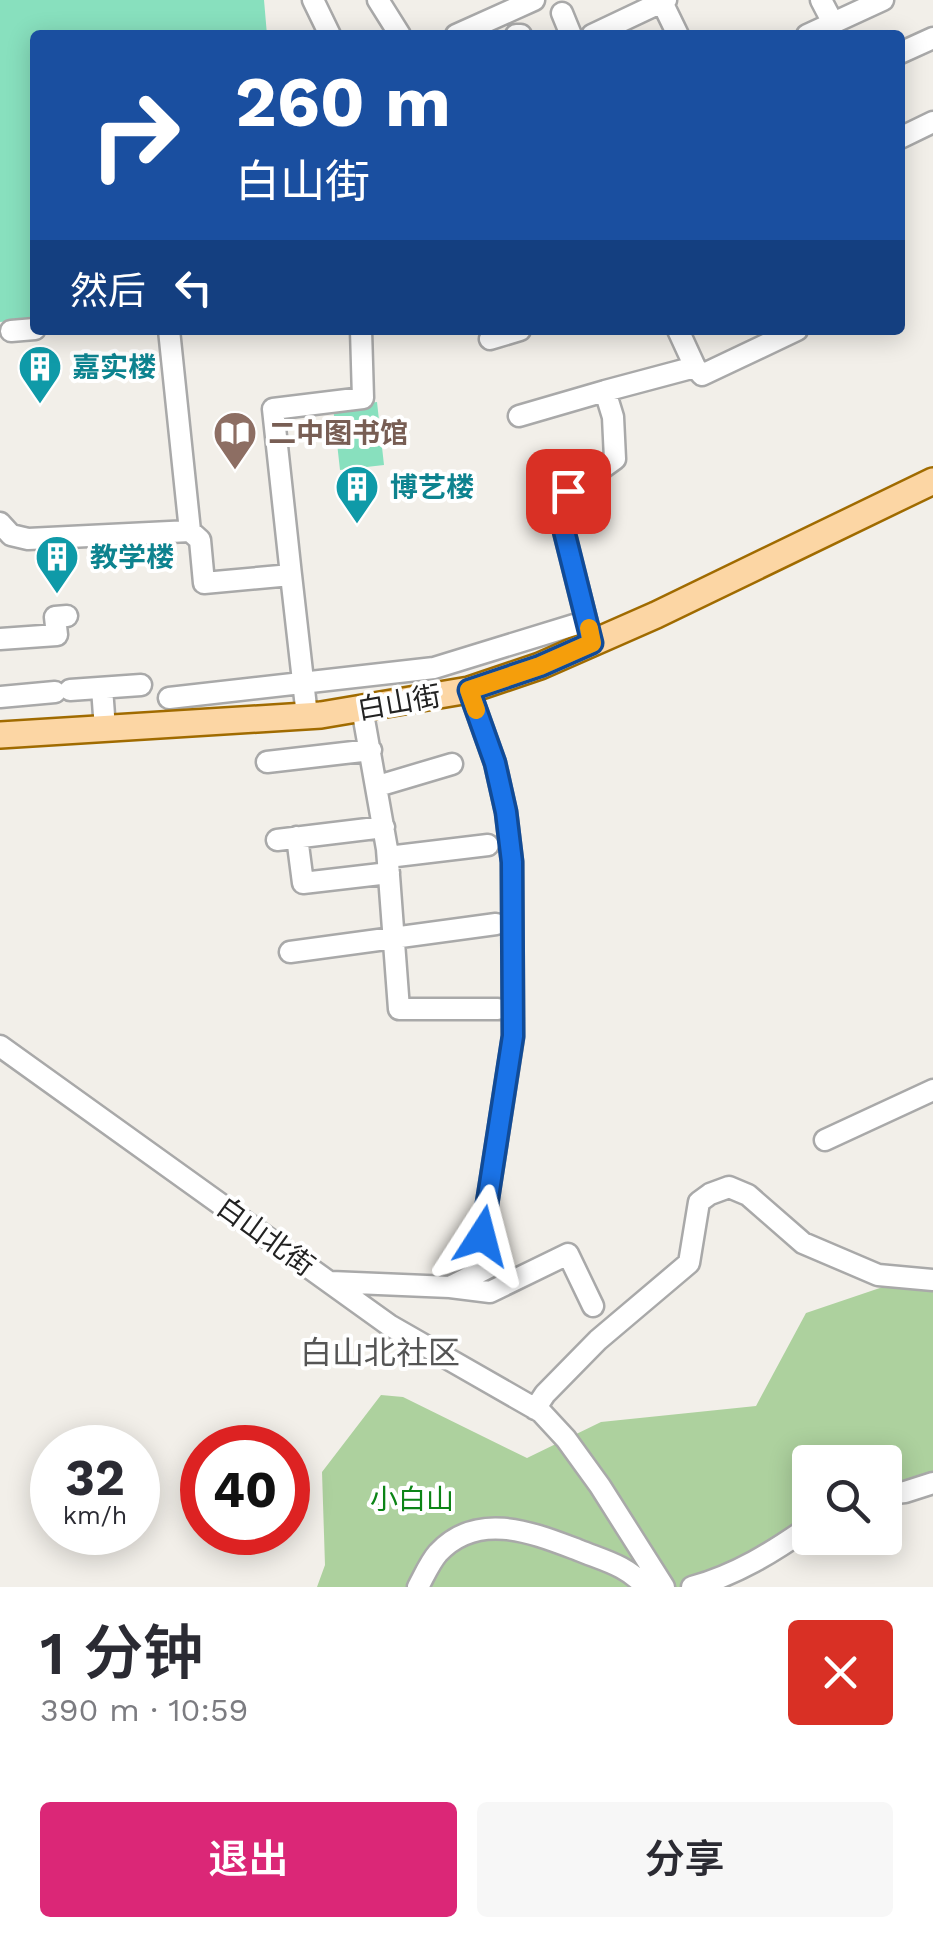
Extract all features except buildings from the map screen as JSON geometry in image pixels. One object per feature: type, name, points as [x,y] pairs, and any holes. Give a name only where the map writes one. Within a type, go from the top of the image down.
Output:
[{"type":"main road","name":"白山街","points":[[0,734],[308,716],[469,690],[540,666],[583,634],[933,481]]},
{"type":"street","points":[[313,0],[328,30]]},
{"type":"street","points":[[378,0],[397,30]]},
{"type":"street","points":[[467,30],[534,0]]},
{"type":"street","points":[[821,0],[833,23]]},
{"type":"street","points":[[819,30],[884,0]]},
{"type":"street","points":[[602,30],[663,1],[676,30]]},
{"type":"street","points":[[562,13],[570,30]]},
{"type":"street","points":[[905,50],[933,38]]},
{"type":"street","points":[[905,136],[933,122]]},
{"type":"street","points":[[11,331],[30,329]]},
{"type":"street","points":[[170,335],[190,532]]},
{"type":"street","points":[[308,716],[273,409],[363,398],[361,335]]},
{"type":"street","points":[[490,339],[503,335]]},
{"type":"street","points":[[680,335],[702,375],[786,335]]},
{"type":"street","points":[[519,416],[696,367]]},
{"type":"street","points":[[169,698],[434,668],[583,634],[559,511],[561,498],[568,491],[616,459],[605,390]]},
{"type":"street","points":[[0,523],[11,535],[28,539],[190,532],[200,540],[204,583],[291,575]]},
{"type":"street","points":[[0,638],[56,635],[55,618],[68,616]]},
{"type":"street","points":[[0,697],[140,685]]},
{"type":"street","points":[[102,688],[105,729]]},
{"type":"street","points":[[450,1287],[495,1264],[482,1236],[513,1036],[512,862],[506,812],[495,763],[469,690]]},
{"type":"street","points":[[362,708],[384,827],[398,1009],[498,1009]]},
{"type":"street","points":[[267,762],[370,750]]},
{"type":"street","points":[[378,786],[452,764]]},
{"type":"street","points":[[384,827],[287,838],[303,883],[488,845]]},
{"type":"street","points":[[290,952],[496,924]]},
{"type":"street","name":"白山北街","points":[[0,1046],[389,1325],[538,1410],[566,1439],[600,1486],[664,1587]]},
{"type":"street","points":[[825,1140],[933,1090]]},
{"type":"street","points":[[538,1410],[545,1394],[598,1340],[689,1263],[700,1202],[730,1187],[748,1194],[803,1243],[878,1275],[933,1280]]},
{"type":"street","points":[[329,1282],[490,1292],[568,1254],[593,1306]]},
{"type":"street","points":[[902,1492],[933,1484]]},
{"type":"street","points":[[418,1587],[435,1556],[448,1544],[473,1532],[506,1526],[537,1533],[619,1564],[646,1587]]},
{"type":"street","points":[[692,1587],[719,1580],[792,1539]]},
{"type":"green space","points":[[0,0],[264,0],[267,30],[30,30],[30,319],[0,322]]},
{"type":"green space","points":[[377,402],[384,465],[340,470],[333,407]]},
{"type":"green space","name":"小白山","points":[[933,1270],[933,1475],[902,1489],[902,1445],[792,1445],[792,1540],[695,1587],[317,1587],[325,1565],[322,1472],[381,1395],[403,1397],[527,1458],[601,1422],[756,1406],[806,1313]]},
{"type":"slow traffic","points":[[476,710],[469,690],[592,643],[589,628]]},
{"type":"place","name":"嘉实楼","points":[[40,405]]},
{"type":"place","name":"二中图书馆","points":[[235,471]]},
{"type":"place","name":"博艺楼","points":[[357,525]]},
{"type":"place","name":"教学楼","points":[[57,595]]},
{"type":"district","name":"白山北社区","points":[[380,1353]]},
{"type":"route","points":[[482,1236],[513,1036],[512,862],[495,763],[469,690],[592,643],[559,511],[561,498],[568,491]]}]
